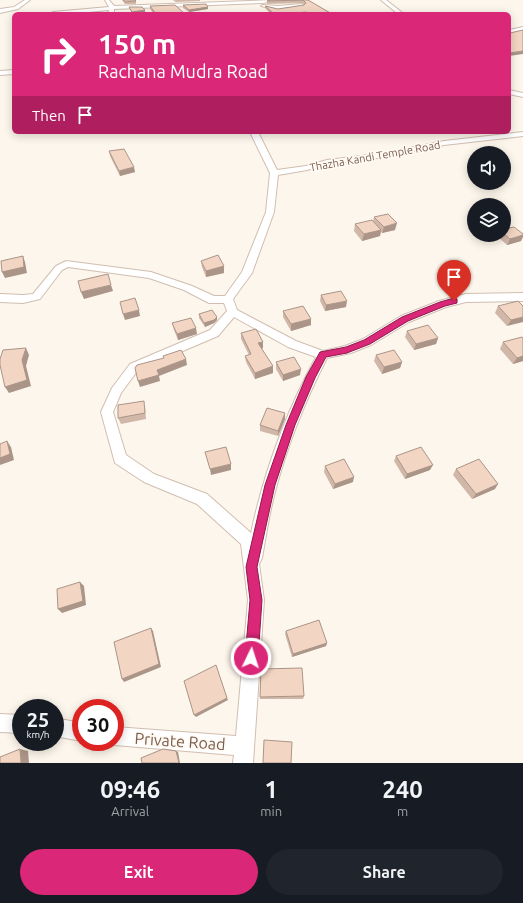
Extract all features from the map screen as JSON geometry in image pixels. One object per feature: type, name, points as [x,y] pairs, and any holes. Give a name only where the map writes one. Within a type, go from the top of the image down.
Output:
[{"type":"street","points":[[0,11],[16,8],[28,0]]},
{"type":"street","points":[[107,0],[112,8],[111,12]]},
{"type":"street","points":[[73,12],[193,2],[263,2],[275,0]]},
{"type":"street","points":[[383,0],[398,12]]},
{"type":"street","points":[[250,1],[278,8],[302,5]]},
{"type":"street","points":[[511,32],[523,29]]},
{"type":"street","points":[[0,73],[12,72]]},
{"type":"street","points":[[511,92],[523,95]]},
{"type":"street","points":[[228,299],[247,273],[270,212],[274,173],[255,134]]},
{"type":"street","name":"Thazha Kandi Temple Road","points":[[274,173],[307,168],[327,162],[386,155],[444,143],[523,134]]},
{"type":"street","points":[[0,298],[23,299],[36,297],[59,268],[66,264],[151,275],[188,288],[213,300],[228,299]]},
{"type":"street","points":[[228,299],[233,312],[292,344],[323,355],[347,350],[367,342],[405,319],[443,304],[466,298],[523,296]]},
{"type":"street","points":[[233,312],[214,333],[134,367],[116,390],[107,412],[120,459],[149,478],[202,499],[248,540],[256,600],[244,754]]},
{"type":"street","points":[[252,567],[270,485],[291,425],[311,377],[323,355]]},
{"type":"street","points":[[0,723],[12,724]]},
{"type":"street","name":"Private Road","points":[[124,737],[244,754]]},
{"type":"building","points":[[123,0],[135,0],[136,1],[125,2]]},
{"type":"building","points":[[271,0],[303,0],[267,1]]},
{"type":"building","points":[[303,0],[308,0],[329,12],[272,12],[265,6],[278,9],[304,5],[306,3]]},
{"type":"building","points":[[206,4],[208,7],[189,10],[183,5]]},
{"type":"building","points":[[175,5],[183,12],[154,12],[150,6]]},
{"type":"building","points":[[129,7],[142,7],[145,10],[132,12]]},
{"type":"building","points":[[523,30],[523,51],[511,53],[511,33]]},
{"type":"building","points":[[124,149],[134,167],[119,171],[109,151]]},
{"type":"building","points":[[388,214],[397,223],[384,227],[374,217]]},
{"type":"building","points":[[372,220],[381,230],[364,234],[355,224]]},
{"type":"building","points":[[514,227],[523,235],[511,239],[511,228]]},
{"type":"building","points":[[218,255],[224,266],[206,271],[201,261]]},
{"type":"building","points":[[23,256],[24,267],[2,272],[1,261]]},
{"type":"building","points":[[108,274],[111,285],[81,292],[78,281]]},
{"type":"building","points":[[341,291],[347,301],[326,305],[321,295]]},
{"type":"building","points":[[135,298],[139,310],[123,314],[120,302]]},
{"type":"building","points":[[518,301],[523,306],[523,317],[511,320],[498,306]]},
{"type":"building","points":[[303,306],[311,319],[291,324],[283,311]]},
{"type":"building","points":[[212,310],[217,317],[214,320],[204,323],[199,314]]},
{"type":"building","points":[[191,318],[196,328],[177,334],[172,323]]},
{"type":"building","points":[[428,325],[438,338],[416,344],[407,331]]},
{"type":"building","points":[[256,329],[263,342],[258,343],[273,366],[255,373],[245,356],[251,354],[241,333]]},
{"type":"building","points":[[522,337],[523,356],[517,358],[503,342]]},
{"type":"building","points":[[26,348],[22,360],[27,380],[5,387],[0,365],[3,350]]},
{"type":"building","points":[[181,350],[186,359],[157,370],[159,375],[138,381],[135,368],[137,365],[164,358],[163,356]]},
{"type":"building","points":[[394,350],[402,362],[384,367],[376,355]]},
{"type":"building","points":[[294,357],[301,369],[283,375],[276,362]]},
{"type":"building","points":[[144,401],[145,413],[118,418],[118,405]]},
{"type":"building","points":[[267,408],[285,413],[278,431],[260,425]]},
{"type":"building","points":[[7,441],[10,454],[0,458],[0,444]]},
{"type":"building","points":[[226,447],[231,464],[210,469],[205,452]]},
{"type":"building","points":[[421,447],[433,465],[407,474],[396,456]]},
{"type":"building","points":[[344,459],[354,477],[335,484],[325,466]]},
{"type":"building","points":[[479,459],[498,484],[476,494],[456,469]]},
{"type":"building","points":[[80,582],[83,601],[58,609],[57,589]]},
{"type":"building","points":[[319,620],[327,643],[293,654],[286,631]]},
{"type":"building","points":[[151,628],[159,664],[122,679],[114,642]]},
{"type":"building","points":[[216,665],[227,698],[194,715],[184,681]]},
{"type":"building","points":[[302,668],[304,696],[260,697],[261,669]]},
{"type":"building","points":[[264,740],[292,742],[291,763],[263,763]]},
{"type":"building","points":[[163,749],[176,751],[179,763],[142,763],[141,758]]},
{"type":"building","points":[[15,751],[20,751],[21,763],[0,763],[0,757]]},
{"type":"route","points":[[251,658],[256,600],[252,567],[270,485],[291,425],[311,377],[323,355],[347,350],[367,342],[405,319],[454,301]]}]
